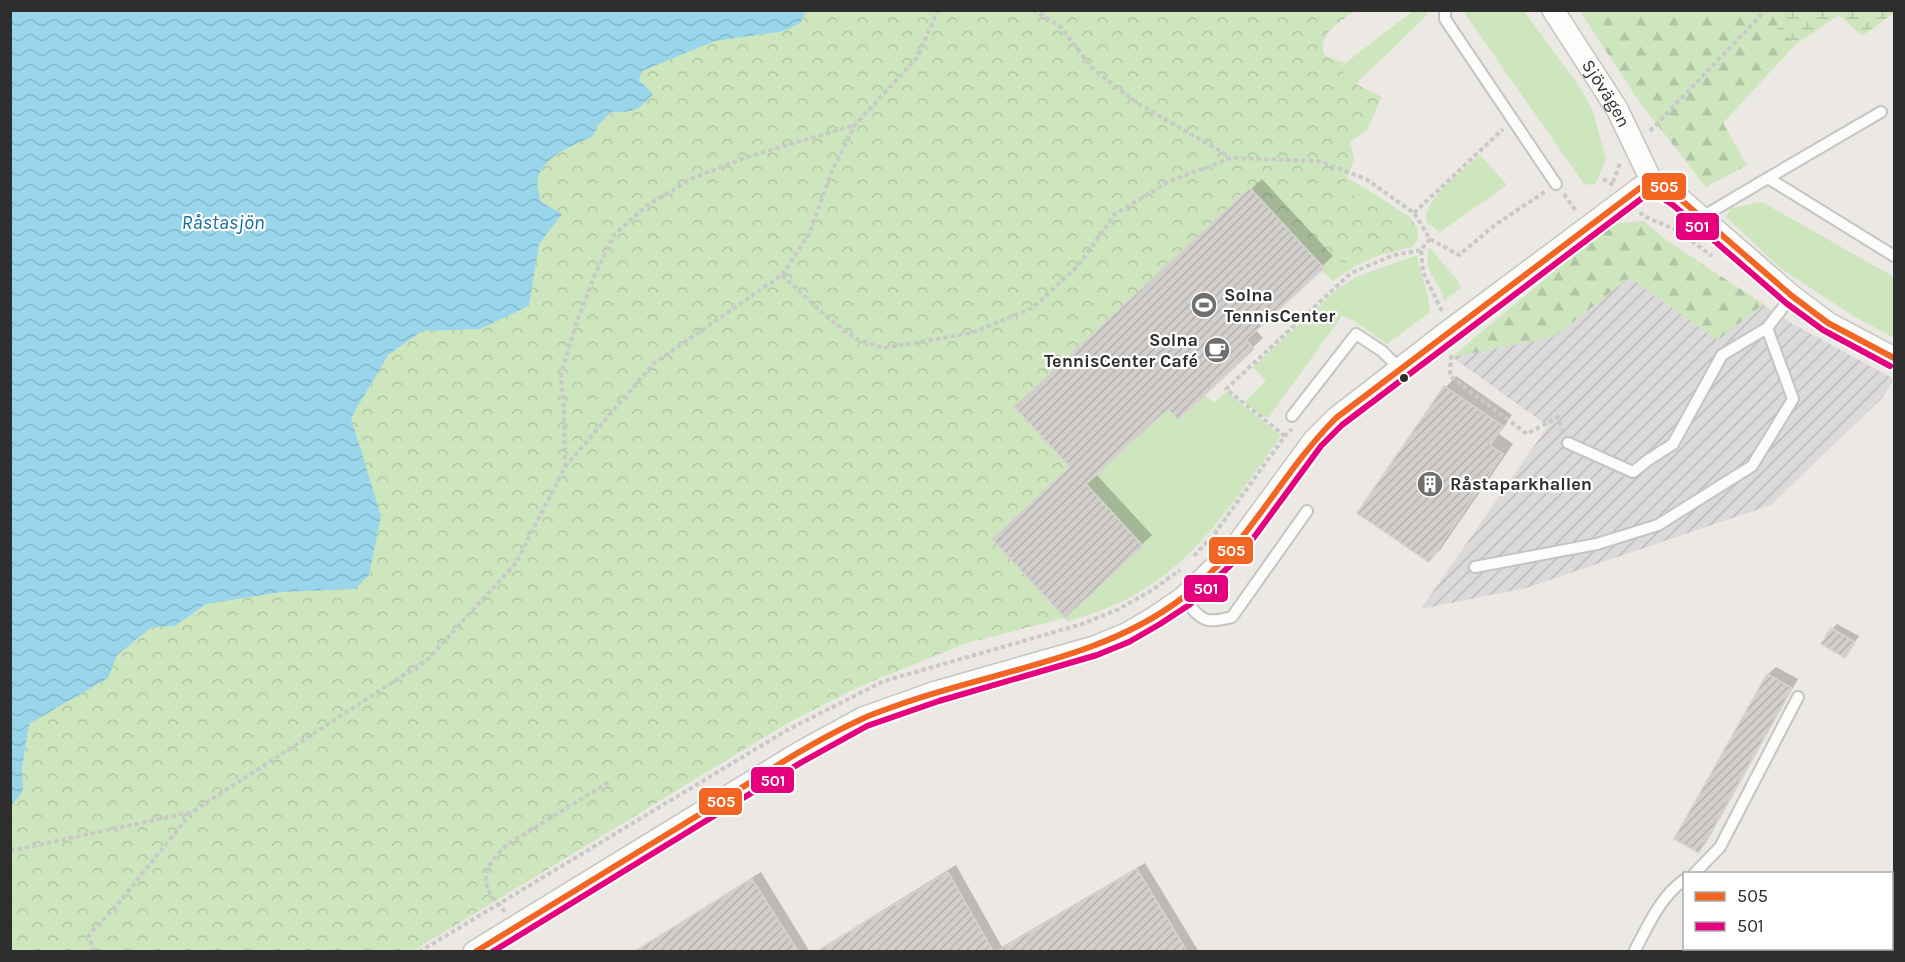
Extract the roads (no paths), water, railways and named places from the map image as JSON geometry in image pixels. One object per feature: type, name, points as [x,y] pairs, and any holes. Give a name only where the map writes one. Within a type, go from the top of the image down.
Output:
[{"type":"street","name":"Sjövägen","points":[[1553,10],[1617,109],[1652,182]]},
{"type":"street","points":[[474,951],[797,754],[863,718],[936,692],[1094,647],[1126,634],[1183,597],[1234,549],[1314,440],[1336,418],[1640,188],[1652,182],[1662,185],[1680,198],[1792,296],[1828,323],[1894,358]]},
{"type":"lane","points":[[1445,10],[1445,19],[1556,184]]},
{"type":"lane","points":[[1702,218],[1881,112]]},
{"type":"lane","points":[[1768,178],[1894,256]]},
{"type":"lane","points":[[1568,443],[1634,472],[1673,444],[1722,355],[1767,328],[1792,296]]},
{"type":"lane","points":[[1475,567],[1597,544],[1658,525],[1752,466],[1793,399],[1767,328]]},
{"type":"lane","points":[[1295,420],[1356,334],[1382,351],[1400,369]]},
{"type":"lane","points":[[1183,597],[1199,617],[1215,622],[1232,617],[1307,511]]},
{"type":"lane","points":[[1696,872],[1720,847],[1798,697]]},
{"type":"lane","points":[[1634,951],[1656,910],[1683,881]]},
{"type":"water","name":"Råstasjön","points":[[11,10],[806,11],[800,23],[784,31],[715,41],[642,71],[639,80],[653,94],[648,99],[635,109],[611,112],[598,125],[593,136],[559,153],[544,166],[539,174],[537,183],[541,202],[562,214],[539,244],[529,306],[480,329],[422,331],[388,355],[351,418],[381,516],[369,575],[355,589],[281,592],[206,604],[175,626],[152,627],[117,655],[108,678],[29,724],[22,768],[23,791],[11,806]]},
{"type":"place","name":"Solna TennisCenter","points":[[1204,305]]},
{"type":"place","name":"Solna TennisCenter Café","points":[[1217,350]]},
{"type":"place","name":"Råstaparkhallen","points":[[1430,484]]}]
